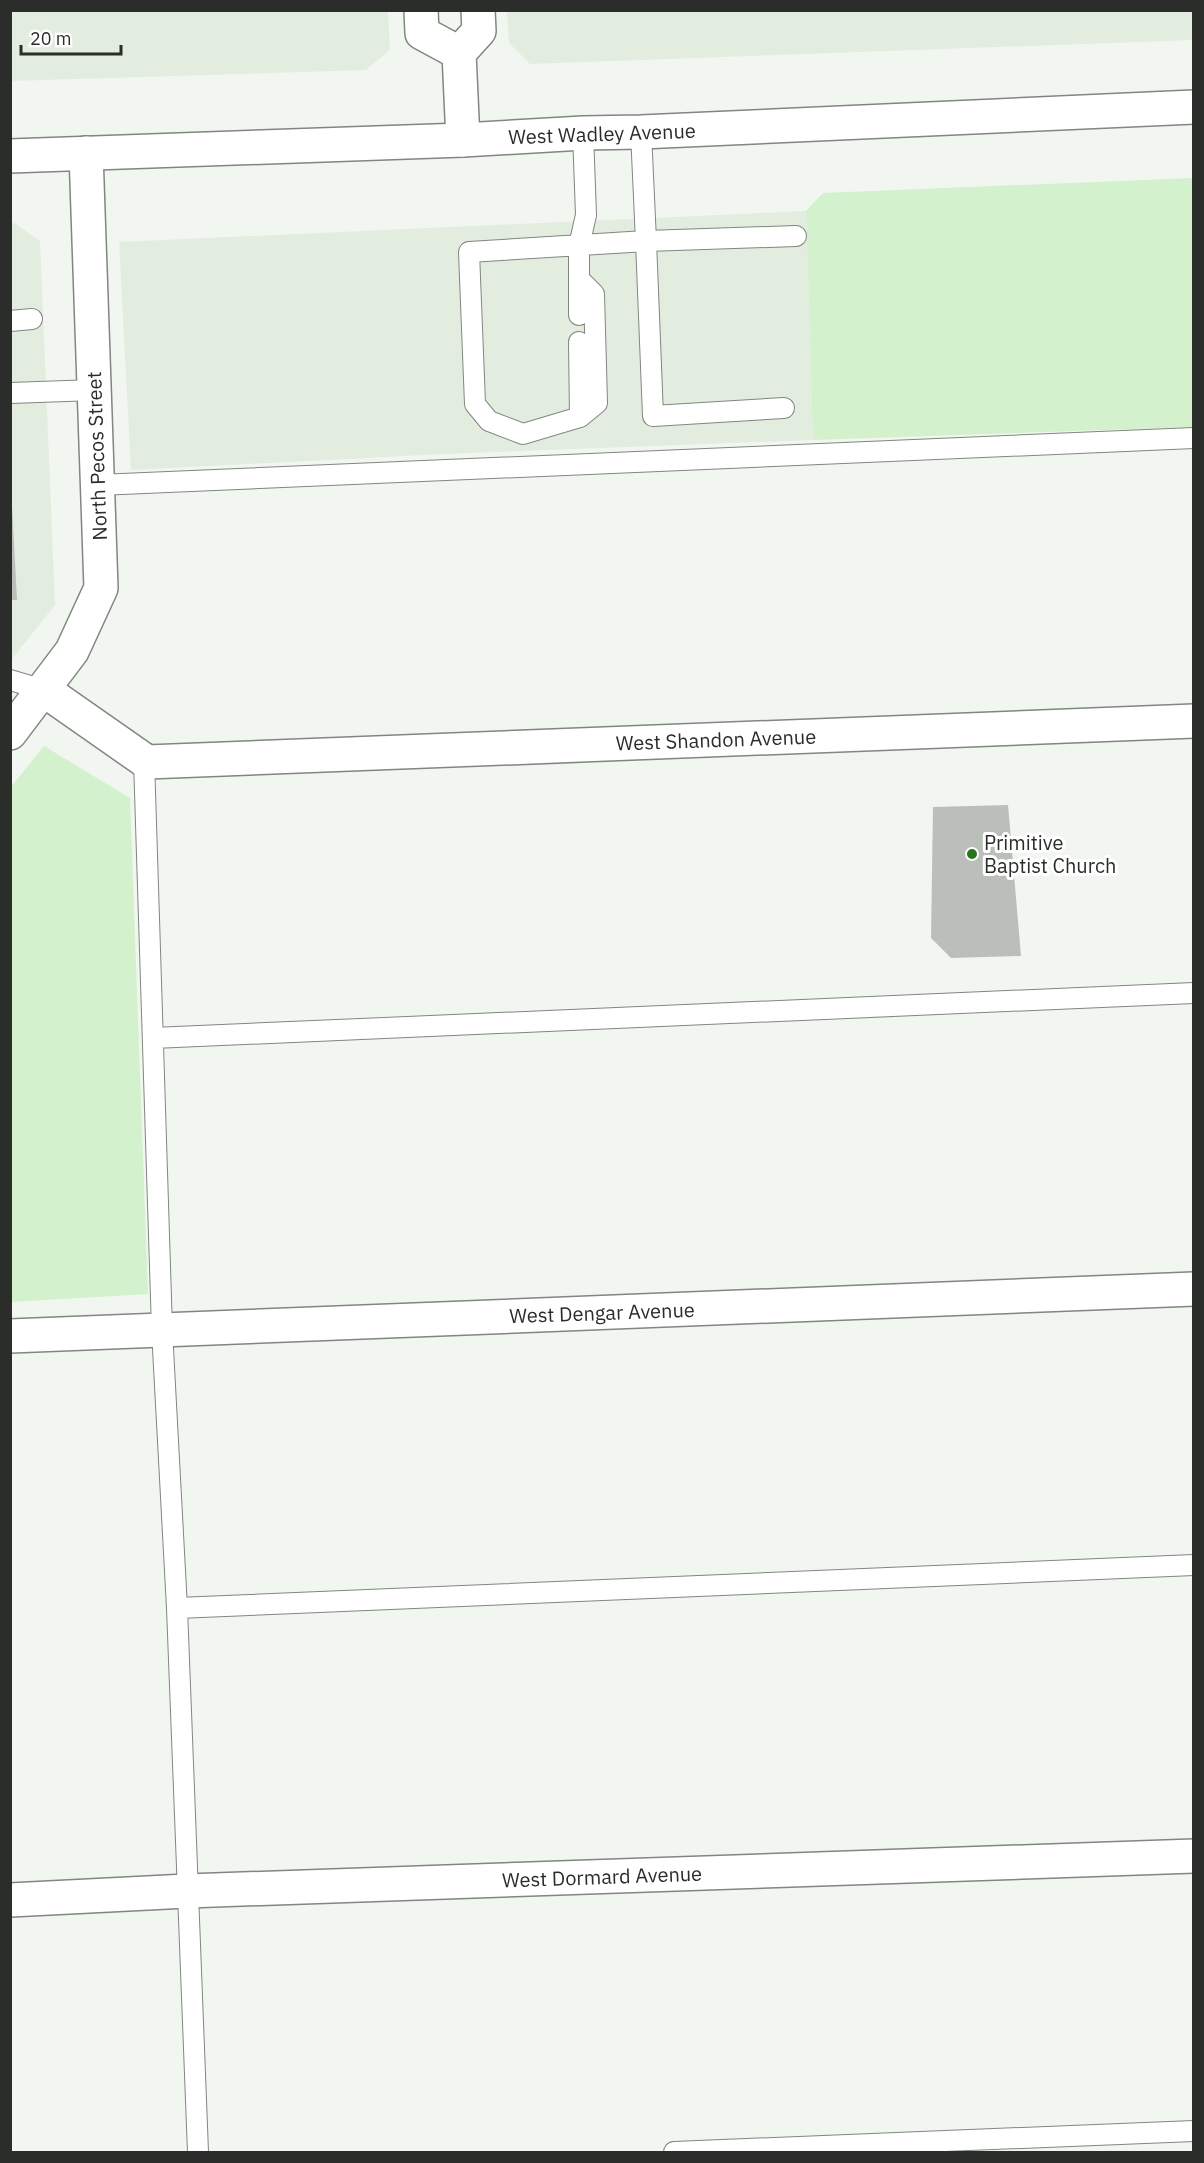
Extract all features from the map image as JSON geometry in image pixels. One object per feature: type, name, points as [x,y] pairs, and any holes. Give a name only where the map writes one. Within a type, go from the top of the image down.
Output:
[{"type":"street","points":[[421,10],[422,33],[459,53]]},
{"type":"street","points":[[463,140],[459,53],[479,31],[478,10]]},
{"type":"street","name":"West Wadley Avenue","points":[[10,156],[463,140],[1194,107]]},
{"type":"street","name":"North Pecos Street","points":[[10,733],[72,651],[101,588],[86,153]]},
{"type":"street","points":[[44,690],[144,760]]},
{"type":"street","name":"West Shandon Avenue","points":[[144,760],[147,762],[1194,721]]},
{"type":"street","name":"West Dengar Avenue","points":[[10,1336],[1194,1289]]},
{"type":"street","name":"West Dormard Avenue","points":[[10,1900],[187,1891],[1194,1856]]},
{"type":"lane","points":[[641,132],[653,416],[784,408]]},
{"type":"lane","points":[[579,315],[579,246],[586,215],[583,133]]},
{"type":"lane","points":[[579,279],[594,294],[597,403],[580,417],[523,434],[489,421],[475,404],[469,252],[646,241],[796,236]]},
{"type":"lane","points":[[10,321],[32,319]]},
{"type":"lane","points":[[579,342],[580,417]]},
{"type":"lane","points":[[10,393],[95,390]]},
{"type":"lane","points":[[98,485],[1194,438]]},
{"type":"lane","points":[[10,680],[44,690]]},
{"type":"lane","points":[[144,760],[162,1330],[177,1608],[198,2152]]},
{"type":"lane","points":[[153,1038],[1194,993]]},
{"type":"lane","points":[[177,1608],[1194,1565]]},
{"type":"lane","points":[[674,2152],[1194,2131]]},
{"type":"shaded area","points":[[11,10],[388,11],[390,50],[366,70],[11,81]]},
{"type":"shaded area","points":[[1193,10],[1193,40],[530,64],[509,43],[507,11]]},
{"type":"shaded area","points":[[806,211],[813,440],[444,454],[131,470],[119,242]]},
{"type":"shaded area","points":[[10,223],[14,223],[40,241],[55,605],[11,660]]},
{"type":"green space","points":[[1193,178],[1193,427],[813,440],[806,211],[823,193]]},
{"type":"green space","points":[[44,746],[130,798],[148,1294],[11,1302],[11,787]]},
{"type":"building","points":[[10,505],[12,505],[17,600],[10,600]]},
{"type":"building","name":"Primitive Baptist Church","points":[[1008,805],[1021,956],[951,958],[931,938],[933,807]]},
{"type":"place","name":"Primitive Baptist Church","points":[[972,854]]}]
